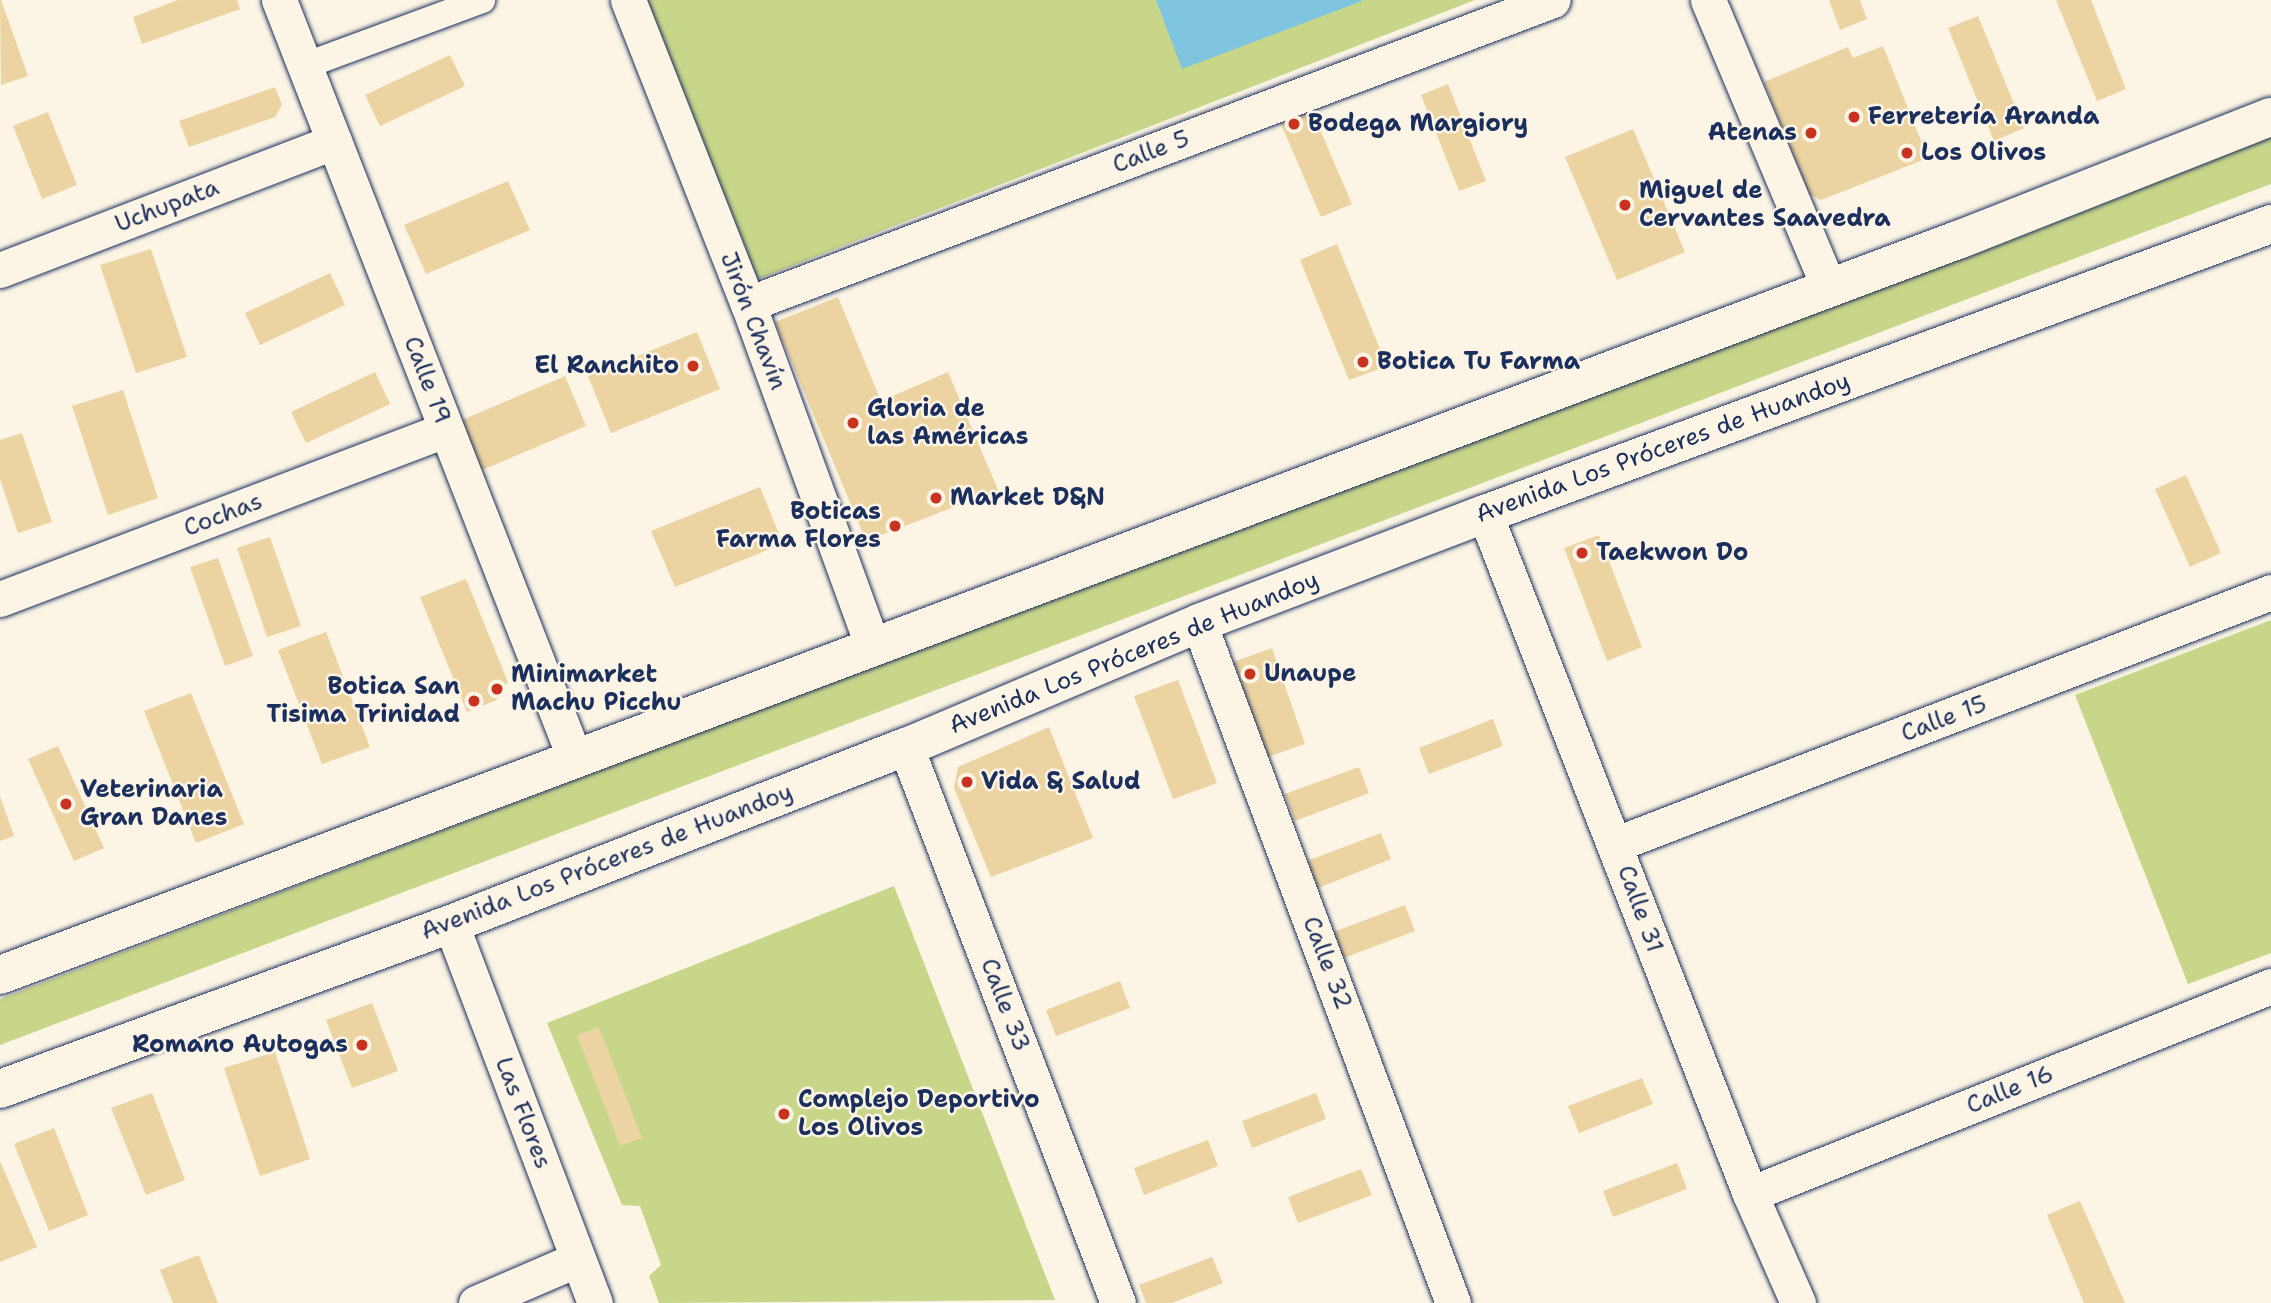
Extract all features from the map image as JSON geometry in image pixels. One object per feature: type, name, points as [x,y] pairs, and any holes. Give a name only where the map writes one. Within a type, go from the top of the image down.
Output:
[{"type":"main road","points":[[0,975],[575,759],[872,644],[1829,288],[2271,117]]},
{"type":"main road","name":"Avenida Los Próceres de Huandoy","points":[[0,1089],[451,923],[906,747],[1199,623],[1485,514],[2271,224]]},
{"type":"street","name":"Calle 19","points":[[279,0],[575,759]]},
{"type":"street","points":[[304,66],[482,0]]},
{"type":"street","name":"Jirón Chavín","points":[[628,0],[748,304],[872,644]]},
{"type":"street","name":"Calle 5","points":[[748,304],[1553,0]]},
{"type":"street","points":[[1708,0],[1829,288]]},
{"type":"street","name":"Uchupata","points":[[0,270],[334,142]]},
{"type":"street","name":"Cochas","points":[[0,599],[446,430]]},
{"type":"street","name":"Calle 31","points":[[1485,514],[1616,844],[1750,1194],[1798,1303]]},
{"type":"street","name":"Calle 15","points":[[1616,844],[2271,592]]},
{"type":"street","name":"Calle 32","points":[[1199,623],[1453,1303]]},
{"type":"street","name":"Calle 33","points":[[906,747],[1118,1303]]},
{"type":"street","name":"Las Flores","points":[[451,923],[595,1303]]},
{"type":"street","name":"Calle 16","points":[[1750,1194],[2271,986]]},
{"type":"street","points":[[476,1303],[578,1259]]},
{"type":"green space","points":[[639,0],[1475,0],[745,284]]},
{"type":"green space","points":[[2271,134],[2271,184],[0,1045],[0,999]]},
{"type":"green space","points":[[2271,620],[2271,953],[2188,984],[2075,695]]},
{"type":"green space","name":"Complejo Deportivo Los Olivos","points":[[894,886],[1055,1300],[659,1303],[649,1276],[661,1265],[640,1206],[622,1205],[547,1023]]},
{"type":"water","points":[[1156,0],[1361,0],[1362,1],[1182,69]]},
{"type":"building","points":[[0,0],[28,76],[1,85]]},
{"type":"building","points":[[178,0],[237,0],[240,9],[142,44],[133,17]]},
{"type":"building","points":[[1829,0],[1860,0],[1867,19],[1840,30]]},
{"type":"building","points":[[2056,0],[2091,0],[2126,89],[2097,101]]},
{"type":"building","points":[[1978,16],[2024,128],[1994,141],[1948,28]]},
{"type":"building","points":[[1883,46],[1928,158],[1821,200],[1810,195],[1764,82],[1848,47],[1853,58]]},
{"type":"building","points":[[450,55],[465,86],[380,126],[365,95]]},
{"type":"building","points":[[1448,84],[1486,181],[1459,191],[1421,95]]},
{"type":"building","points":[[275,87],[282,105],[275,117],[189,147],[179,121]]},
{"type":"building","points":[[1309,104],[1352,204],[1321,217],[1278,117]]},
{"type":"building","points":[[48,112],[77,185],[42,199],[13,126]]},
{"type":"building","name":"Miguel de Cervantes Saavedra","points":[[1633,129],[1685,252],[1617,280],[1565,157]]},
{"type":"building","points":[[508,181],[530,230],[426,274],[404,225]]},
{"type":"building","points":[[1337,244],[1387,366],[1349,380],[1300,260]]},
{"type":"building","points":[[151,249],[187,357],[136,373],[100,265]]},
{"type":"building","points":[[330,273],[345,305],[260,345],[245,313]]},
{"type":"building","name":"Gloria de las Américas","points":[[838,297],[881,401],[948,372],[998,490],[866,541],[775,322]]},
{"type":"building","points":[[697,332],[720,389],[611,433],[588,376]]},
{"type":"building","points":[[375,372],[390,404],[306,443],[291,412]]},
{"type":"building","points":[[565,376],[586,426],[482,470],[460,421]]},
{"type":"building","points":[[123,390],[158,498],[108,515],[72,406]]},
{"type":"building","points":[[22,433],[52,522],[18,533],[0,479],[0,440]]},
{"type":"building","points":[[2186,475],[2221,553],[2190,567],[2155,489]]},
{"type":"building","points":[[760,487],[783,544],[675,587],[651,531]]},
{"type":"building","points":[[1599,535],[1642,647],[1607,661],[1564,548]]},
{"type":"building","points":[[270,537],[301,626],[267,637],[237,548]]},
{"type":"building","points":[[218,558],[253,656],[225,666],[190,567]]},
{"type":"building","points":[[466,579],[508,682],[497,700],[467,712],[420,597]]},
{"type":"building","points":[[326,632],[370,747],[322,764],[278,650]]},
{"type":"building","points":[[1272,648],[1305,744],[1267,757],[1233,662]]},
{"type":"building","points":[[1178,680],[1217,783],[1173,799],[1134,696]]},
{"type":"building","points":[[191,693],[244,824],[196,843],[144,711]]},
{"type":"building","points":[[1493,719],[1503,746],[1429,774],[1419,748]]},
{"type":"building","points":[[1049,727],[1093,838],[991,877],[954,788],[958,767]]},
{"type":"building","name":"Veterinaria Gran Danes","points":[[58,746],[104,848],[74,861],[28,759]]},
{"type":"building","points":[[1359,767],[1369,793],[1295,821],[1285,794]]},
{"type":"building","points":[[0,796],[14,836],[0,841]]},
{"type":"building","points":[[1381,833],[1391,859],[1318,888],[1307,861]]},
{"type":"building","points":[[1405,905],[1415,931],[1341,959],[1331,933]]},
{"type":"building","points":[[1120,981],[1130,1008],[1056,1036],[1046,1010]]},
{"type":"building","name":"Romano Autogas","points":[[372,1003],[398,1071],[352,1088],[326,1020]]},
{"type":"building","points":[[599,1027],[642,1138],[620,1146],[577,1035]]},
{"type":"building","points":[[275,1052],[310,1159],[260,1176],[224,1068]]},
{"type":"building","points":[[1642,1078],[1653,1104],[1579,1133],[1568,1106]]},
{"type":"building","points":[[152,1093],[185,1180],[146,1195],[111,1108]]},
{"type":"building","points":[[1316,1093],[1326,1119],[1252,1148],[1242,1121]]},
{"type":"building","points":[[54,1128],[88,1215],[49,1231],[14,1144]]},
{"type":"building","points":[[1208,1140],[1218,1166],[1144,1195],[1134,1168]]},
{"type":"building","points":[[0,1161],[37,1247],[0,1262]]},
{"type":"building","points":[[1677,1163],[1687,1189],[1613,1217],[1603,1191]]},
{"type":"building","points":[[1361,1169],[1372,1195],[1298,1223],[1288,1197]]},
{"type":"building","points":[[2080,1201],[2125,1303],[2084,1303],[2047,1215]]},
{"type":"building","points":[[199,1255],[218,1303],[173,1303],[160,1270]]},
{"type":"building","points":[[1212,1257],[1223,1283],[1172,1303],[1146,1303],[1139,1285]]},
{"type":"place","name":"Ferretería Aranda","points":[[1854,117]]},
{"type":"place","name":"Bodega Margiory","points":[[1294,124]]},
{"type":"place","name":"Atenas","points":[[1811,133]]},
{"type":"place","name":"Los Olivos","points":[[1907,153]]},
{"type":"place","name":"Miguel de Cervantes Saavedra","points":[[1625,205]]},
{"type":"place","name":"Botica Tu Farma","points":[[1363,362]]},
{"type":"place","name":"El Ranchito","points":[[693,366]]},
{"type":"place","name":"Gloria de las Américas","points":[[853,423]]},
{"type":"place","name":"Market D&N","points":[[936,498]]},
{"type":"place","name":"Boticas Farma Flores","points":[[895,526]]},
{"type":"place","name":"Taekwon Do","points":[[1582,553]]},
{"type":"place","name":"Unaupe","points":[[1250,674]]},
{"type":"place","name":"Minimarket Machu Picchu","points":[[497,689]]},
{"type":"place","name":"Botica San Tisima Trinidad","points":[[474,701]]},
{"type":"place","name":"Vida & Salud","points":[[967,782]]},
{"type":"place","name":"Veterinaria Gran Danes","points":[[66,804]]},
{"type":"place","name":"Romano Autogas","points":[[362,1045]]},
{"type":"place","name":"Complejo Deportivo Los Olivos","points":[[784,1114]]}]
